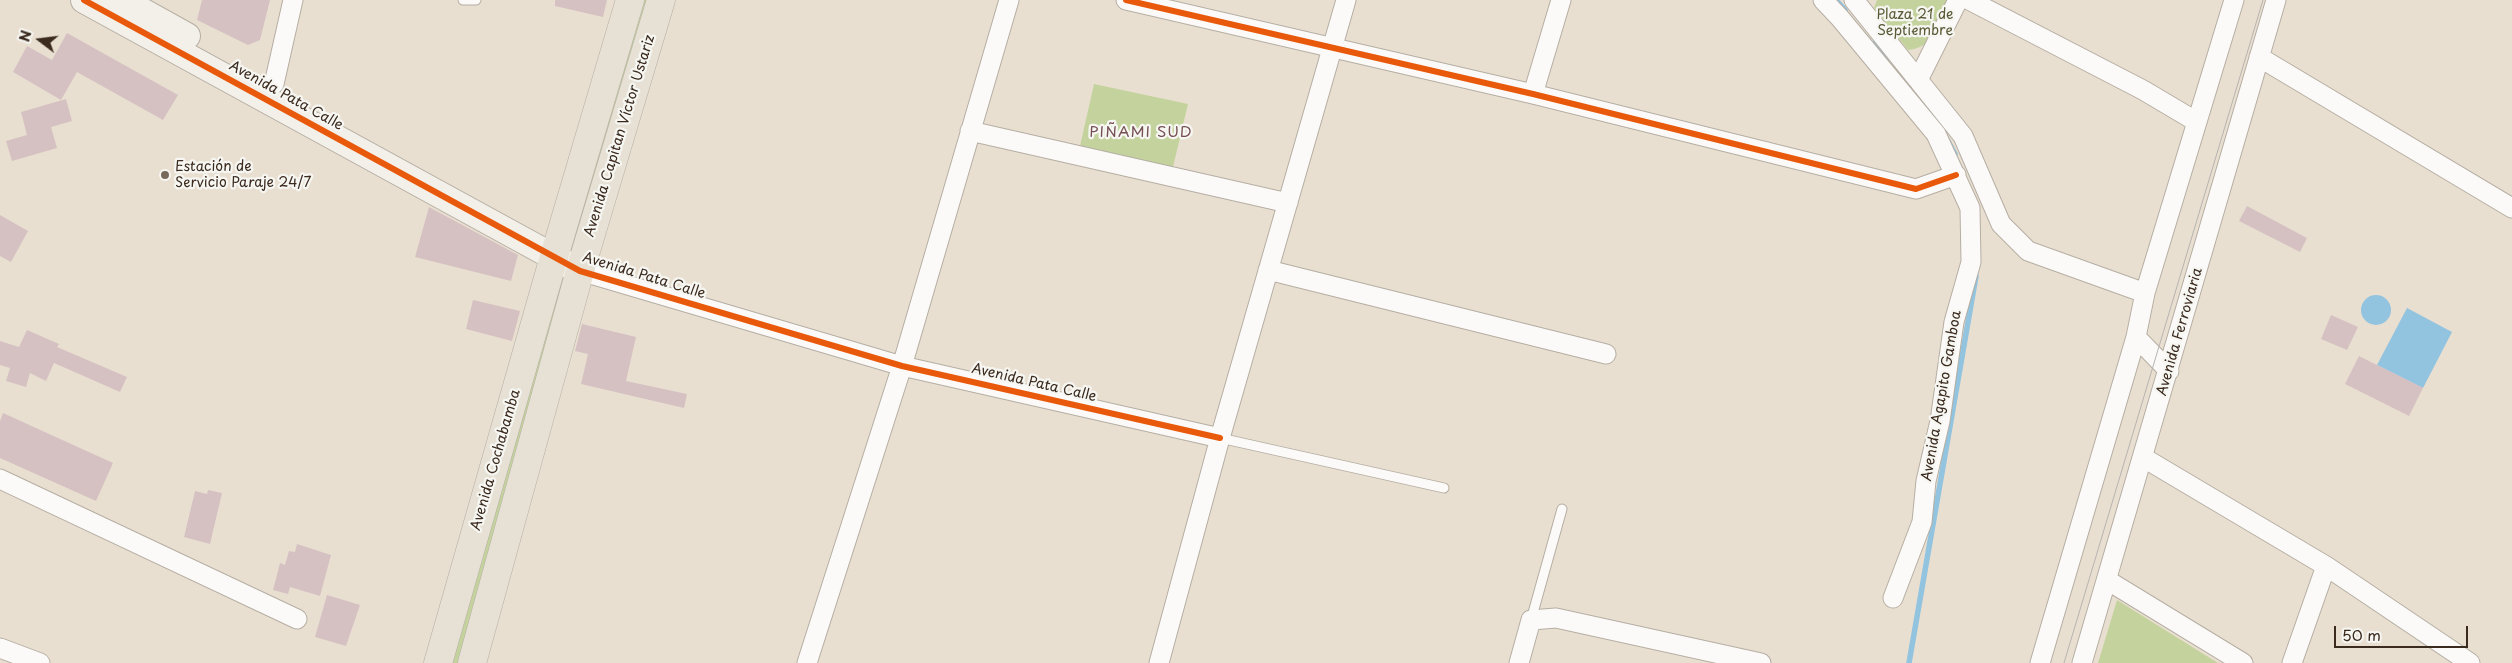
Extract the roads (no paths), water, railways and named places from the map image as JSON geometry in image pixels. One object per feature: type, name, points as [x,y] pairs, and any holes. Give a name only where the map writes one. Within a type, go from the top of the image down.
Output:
[{"type":"main road","name":"Avenida Capitan Víctor Ustariz","points":[[557,249],[630,0]]},
{"type":"main road","name":"Avenida Capitan Víctor Ustariz","points":[[582,263],[661,0]]},
{"type":"main road","name":"Avenida Cochabamba","points":[[438,663],[557,249]]},
{"type":"main road","points":[[472,663],[582,263]]},
{"type":"street","name":"Avenida Pata Calle","points":[[84,0],[557,249]]},
{"type":"street","name":"Avenida Pata Calle","points":[[122,0],[274,84],[582,263],[902,366],[1220,438]]},
{"type":"street","points":[[274,84],[293,0]]},
{"type":"street","points":[[807,663],[902,366],[1009,0]]},
{"type":"street","points":[[1126,0],[1533,94],[1916,189],[1956,175]]},
{"type":"street","points":[[1159,663],[1220,438],[1346,0]]},
{"type":"street","points":[[1533,94],[1561,0]]},
{"type":"street","name":"Avenida Agapito Gamboa","points":[[1823,0],[1936,134],[1970,208],[1971,262],[1954,322],[1940,421],[1926,481],[1922,522],[1894,598]]},
{"type":"street","points":[[1918,80],[1958,0]]},
{"type":"street","points":[[1969,0],[2143,90],[2197,122]]},
{"type":"street","points":[[2040,663],[2136,337],[2145,293],[2234,0]]},
{"type":"street","name":"Avenida Ferroviaria","points":[[2082,663],[2144,458],[2276,0]]},
{"type":"street","points":[[1861,3],[1918,80],[1963,136],[2001,224],[2028,252],[2145,293]]},
{"type":"street","points":[[2259,58],[2512,208]]},
{"type":"street","points":[[970,131],[1288,203]]},
{"type":"street","points":[[1268,270],[1606,354]]},
{"type":"street","points":[[2136,337],[2169,371]]},
{"type":"street","points":[[2144,458],[2326,566],[2470,663]]},
{"type":"street","points":[[0,478],[297,619]]},
{"type":"street","points":[[2292,663],[2326,566]]},
{"type":"street","points":[[2107,580],[2243,663]]},
{"type":"street","points":[[1519,663],[1531,620],[1556,618],[1761,663]]},
{"type":"street","points":[[0,648],[40,663]]},
{"type":"lane","points":[[463,0],[476,0]]},
{"type":"lane","name":"Avenida Pata Calle","points":[[1220,438],[1444,488]]},
{"type":"lane","points":[[1531,620],[1562,509]]},
{"type":"water","points":[[2376,295],[2387,299],[2391,310],[2387,321],[2376,325],[2365,321],[2361,310],[2365,299]]},
{"type":"water","points":[[2407,308],[2452,332],[2423,388],[2377,365]]},
{"type":"waterway","points":[[1836,0],[1845,10]]},
{"type":"waterway","points":[[1873,44],[1886,60]]},
{"type":"waterway","points":[[1943,132],[1955,154]]},
{"type":"waterway","points":[[1909,663],[1976,276]]},
{"type":"tram line","points":[[2064,663],[2263,0]]},
{"type":"place","name":"Estación de Servicio Paraje 24/7","points":[[165,175]]},
{"type":"district","name":"PIÑAMI SUD","points":[[1141,133]]},
{"type":"park label","name":"Plaza 21 de Septiembre","points":[[1915,24]]}]
